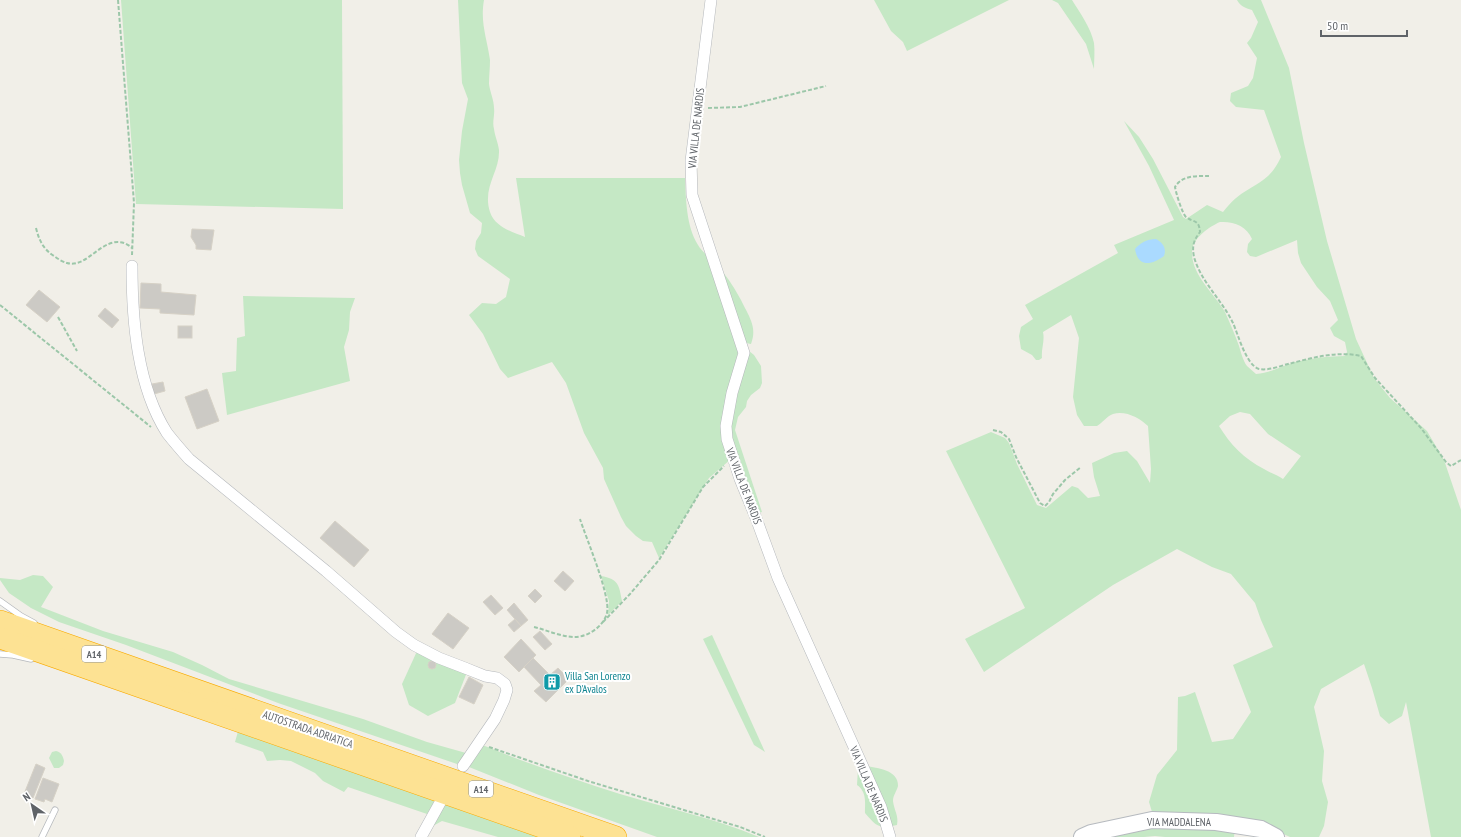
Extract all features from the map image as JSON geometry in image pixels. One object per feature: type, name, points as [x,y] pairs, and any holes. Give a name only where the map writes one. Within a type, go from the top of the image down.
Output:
[{"type":"highway","name":"AUTOSTRADA ADRIATICA","points":[[0,621],[181,692],[570,837]]},
{"type":"highway","name":"AUTOSTRADA ADRIATICA","points":[[0,638],[181,692],[616,837]]},
{"type":"street","name":"VIA VILLA DE NARDIS","points":[[711,0],[691,161],[692,195],[744,353],[732,393],[726,426],[727,439],[733,459],[778,578],[881,806],[890,837]]},
{"type":"street","points":[[132,266],[133,305],[138,353],[148,392],[158,415],[171,438],[189,458],[326,571],[396,632],[414,645],[439,658],[485,676],[497,678],[504,684],[507,690],[495,719],[463,766]]},
{"type":"street","points":[[421,837],[441,801]]},
{"type":"street","name":"VIA MADDALENA","points":[[1082,837],[1091,833],[1152,820],[1216,822],[1261,830],[1276,837]]},
{"type":"lane","points":[[0,601],[21,616],[39,625]]},
{"type":"lane","points":[[0,654],[13,655],[35,660]]},
{"type":"lane","points":[[42,837],[55,810]]},
{"type":"path","points":[[118,0],[134,203],[132,266]]},
{"type":"path","points":[[698,108],[740,107],[826,86]]},
{"type":"path","points":[[1209,176],[1192,176],[1182,180],[1175,187],[1176,193],[1186,217],[1197,222],[1200,227],[1200,232],[1194,239],[1193,246],[1194,256],[1200,274],[1229,315],[1245,352],[1252,364],[1257,368],[1266,370],[1316,357],[1345,354],[1361,356],[1375,378],[1421,428],[1446,462],[1451,466],[1461,460]]},
{"type":"path","points":[[36,228],[42,245],[49,253],[68,264],[82,262],[105,246],[114,242],[124,243],[132,248]]},
{"type":"path","points":[[0,305],[126,409],[149,426],[171,438]]},
{"type":"path","points":[[58,318],[77,351]]},
{"type":"path","points":[[993,430],[1001,432],[1009,439],[1016,457],[1040,503],[1045,506],[1065,480],[1082,467]]},
{"type":"path","points":[[534,626],[574,637],[585,636],[594,631],[630,594],[659,560],[703,487],[720,468],[733,459]]},
{"type":"path","points":[[580,519],[599,572],[607,600],[607,613],[603,622]]},
{"type":"path","points":[[479,741],[501,752],[542,766],[765,837]]},
{"type":"green space","points":[[121,0],[342,0],[343,209],[136,204]]},
{"type":"green space","points":[[458,0],[484,0],[483,23],[490,60],[489,84],[494,105],[493,126],[499,150],[499,158],[488,195],[488,203],[492,217],[496,222],[510,231],[525,237],[516,178],[685,178],[687,212],[691,229],[694,238],[708,257],[738,351],[737,365],[727,394],[731,459],[709,478],[659,558],[652,542],[643,541],[636,536],[626,526],[621,517],[604,479],[603,468],[584,433],[566,383],[552,362],[508,378],[500,369],[483,334],[469,315],[482,303],[496,304],[506,297],[510,279],[478,256],[475,249],[476,241],[481,233],[482,223],[470,213],[462,185],[459,160],[462,131],[468,99],[462,83]]},
{"type":"green space","points":[[874,0],[1009,0],[907,51],[903,42],[891,31]]},
{"type":"green space","points":[[1052,0],[1072,0],[1082,15],[1094,43],[1094,69],[1086,44],[1058,3]]},
{"type":"green space","points":[[1237,0],[1261,0],[1289,68],[1304,143],[1327,241],[1356,339],[1374,378],[1390,398],[1427,431],[1444,460],[1461,510],[1461,837],[1431,837],[1406,702],[1402,716],[1389,724],[1380,716],[1364,664],[1321,689],[1314,707],[1324,751],[1322,781],[1328,802],[1324,826],[1319,837],[1290,837],[1264,825],[1152,812],[1149,802],[1157,775],[1177,750],[1178,697],[1195,692],[1212,742],[1233,739],[1251,712],[1233,665],[1273,647],[1255,603],[1231,574],[1212,567],[1177,549],[1113,585],[984,672],[965,639],[1025,608],[946,451],[991,432],[1005,438],[1009,443],[1017,464],[1037,505],[1046,508],[1072,486],[1078,488],[1088,498],[1100,496],[1094,477],[1092,463],[1114,453],[1127,451],[1137,461],[1150,483],[1151,469],[1148,426],[1141,420],[1132,416],[1118,413],[1109,416],[1097,426],[1084,426],[1077,415],[1073,397],[1079,338],[1071,315],[1043,332],[1044,339],[1042,358],[1039,360],[1036,360],[1032,355],[1021,349],[1019,336],[1021,327],[1033,319],[1025,305],[1118,253],[1114,245],[1174,220],[1149,166],[1124,121],[1139,137],[1153,159],[1183,217],[1186,219],[1207,205],[1223,212],[1236,198],[1267,177],[1276,166],[1281,157],[1264,110],[1236,107],[1230,101],[1231,93],[1248,86],[1253,78],[1257,58],[1247,43],[1251,38],[1258,22],[1252,10],[1240,4]],"holes":[[[1220,222],[1230,222],[1239,225],[1250,234],[1252,239],[1248,244],[1247,252],[1250,256],[1256,257],[1297,240],[1298,253],[1301,263],[1317,287],[1330,301],[1338,320],[1330,328],[1334,336],[1345,342],[1347,352],[1345,356],[1314,358],[1256,374],[1247,366],[1225,312],[1199,276],[1193,260],[1192,251],[1195,242],[1207,230]],[[1240,412],[1250,414],[1268,434],[1301,456],[1283,479],[1250,461],[1233,445],[1219,426],[1230,416]]]},
{"type":"green space","points":[[720,269],[729,280],[751,321],[753,327],[753,338],[751,344],[746,343]]},
{"type":"green space","points":[[243,296],[355,298],[350,312],[349,330],[344,347],[350,381],[227,415],[222,373],[236,371],[237,338],[245,336]]},
{"type":"green space","points":[[749,351],[754,355],[761,366],[762,383],[760,388],[751,395],[747,401],[746,407],[738,417],[735,430],[762,512],[758,513],[735,455],[729,426],[734,400]]},
{"type":"green space","points":[[33,575],[43,576],[53,587],[41,607],[103,631],[173,652],[229,679],[363,719],[427,742],[466,753],[457,764],[278,703],[126,645],[59,622],[31,608],[9,593],[0,580],[0,578],[20,580]]},
{"type":"green space","points":[[601,576],[607,577],[617,583],[622,601],[608,615],[609,601]]},
{"type":"green space","points":[[712,635],[765,752],[754,745],[703,639]]},
{"type":"green space","points":[[418,649],[467,672],[455,703],[428,716],[409,705],[402,684]]},
{"type":"green space","points":[[239,728],[437,798],[427,814],[348,787],[344,792],[323,781],[315,773],[291,761],[267,761],[263,752],[235,742]]},
{"type":"green space","points":[[480,744],[585,783],[707,819],[759,837],[657,837],[539,795],[464,765]]},
{"type":"green space","points":[[56,751],[62,754],[64,761],[63,765],[59,768],[54,768],[49,758],[52,752]]},
{"type":"green space","points":[[866,766],[886,771],[895,776],[898,786],[893,801],[897,825],[886,827],[879,826],[865,813],[864,794],[857,785],[858,769]]},
{"type":"green space","points":[[445,802],[543,837],[498,837],[442,821],[431,827]]},
{"type":"green space","points":[[1152,822],[1235,829],[1234,837],[1090,837]]},
{"type":"water","points":[[1156,239],[1165,250],[1164,256],[1150,263],[1142,262],[1139,259],[1135,249],[1144,242]]},
{"type":"building","points":[[192,229],[214,230],[211,250],[196,249],[196,245],[191,237]]},
{"type":"building","points":[[141,283],[161,284],[161,292],[196,295],[194,315],[160,313],[160,309],[140,308]]},
{"type":"building","points":[[39,290],[60,307],[47,322],[26,305]]},
{"type":"building","points":[[105,308],[119,320],[112,328],[98,316]]},
{"type":"building","points":[[178,326],[192,326],[192,338],[178,338]]},
{"type":"building","points":[[163,382],[165,391],[154,394],[152,384]]},
{"type":"building","points":[[207,389],[219,421],[197,429],[185,397]]},
{"type":"building","points":[[335,521],[369,550],[354,567],[320,538]]},
{"type":"building","points":[[563,571],[574,581],[565,591],[554,581]]},
{"type":"building","points":[[535,589],[542,596],[535,603],[528,596]]},
{"type":"building","points":[[491,595],[503,608],[495,615],[483,602]]},
{"type":"building","points":[[514,603],[528,620],[521,626],[507,610]]},
{"type":"building","points":[[448,613],[469,628],[453,649],[432,634]]},
{"type":"building","points":[[515,619],[521,626],[514,632],[508,625]]},
{"type":"building","points":[[540,631],[552,644],[545,650],[533,637]]},
{"type":"building","points":[[521,639],[536,655],[519,672],[504,657]]},
{"type":"building","name":"Villa San Lorenzo ex D'Avalos","points":[[533,658],[550,675],[558,668],[569,679],[546,702],[534,691],[541,685],[524,667]]},
{"type":"building","points":[[430,661],[434,661],[436,665],[434,669],[430,669],[428,667],[428,663]]},
{"type":"building","points":[[469,677],[483,685],[474,704],[459,697]]},
{"type":"building","points":[[36,764],[45,768],[33,798],[24,794]]},
{"type":"building","points":[[43,778],[59,784],[52,802],[45,799],[44,802],[35,799]]},
{"type":"place","name":"Villa San Lorenzo ex D'Avalos","points":[[552,682]]}]
